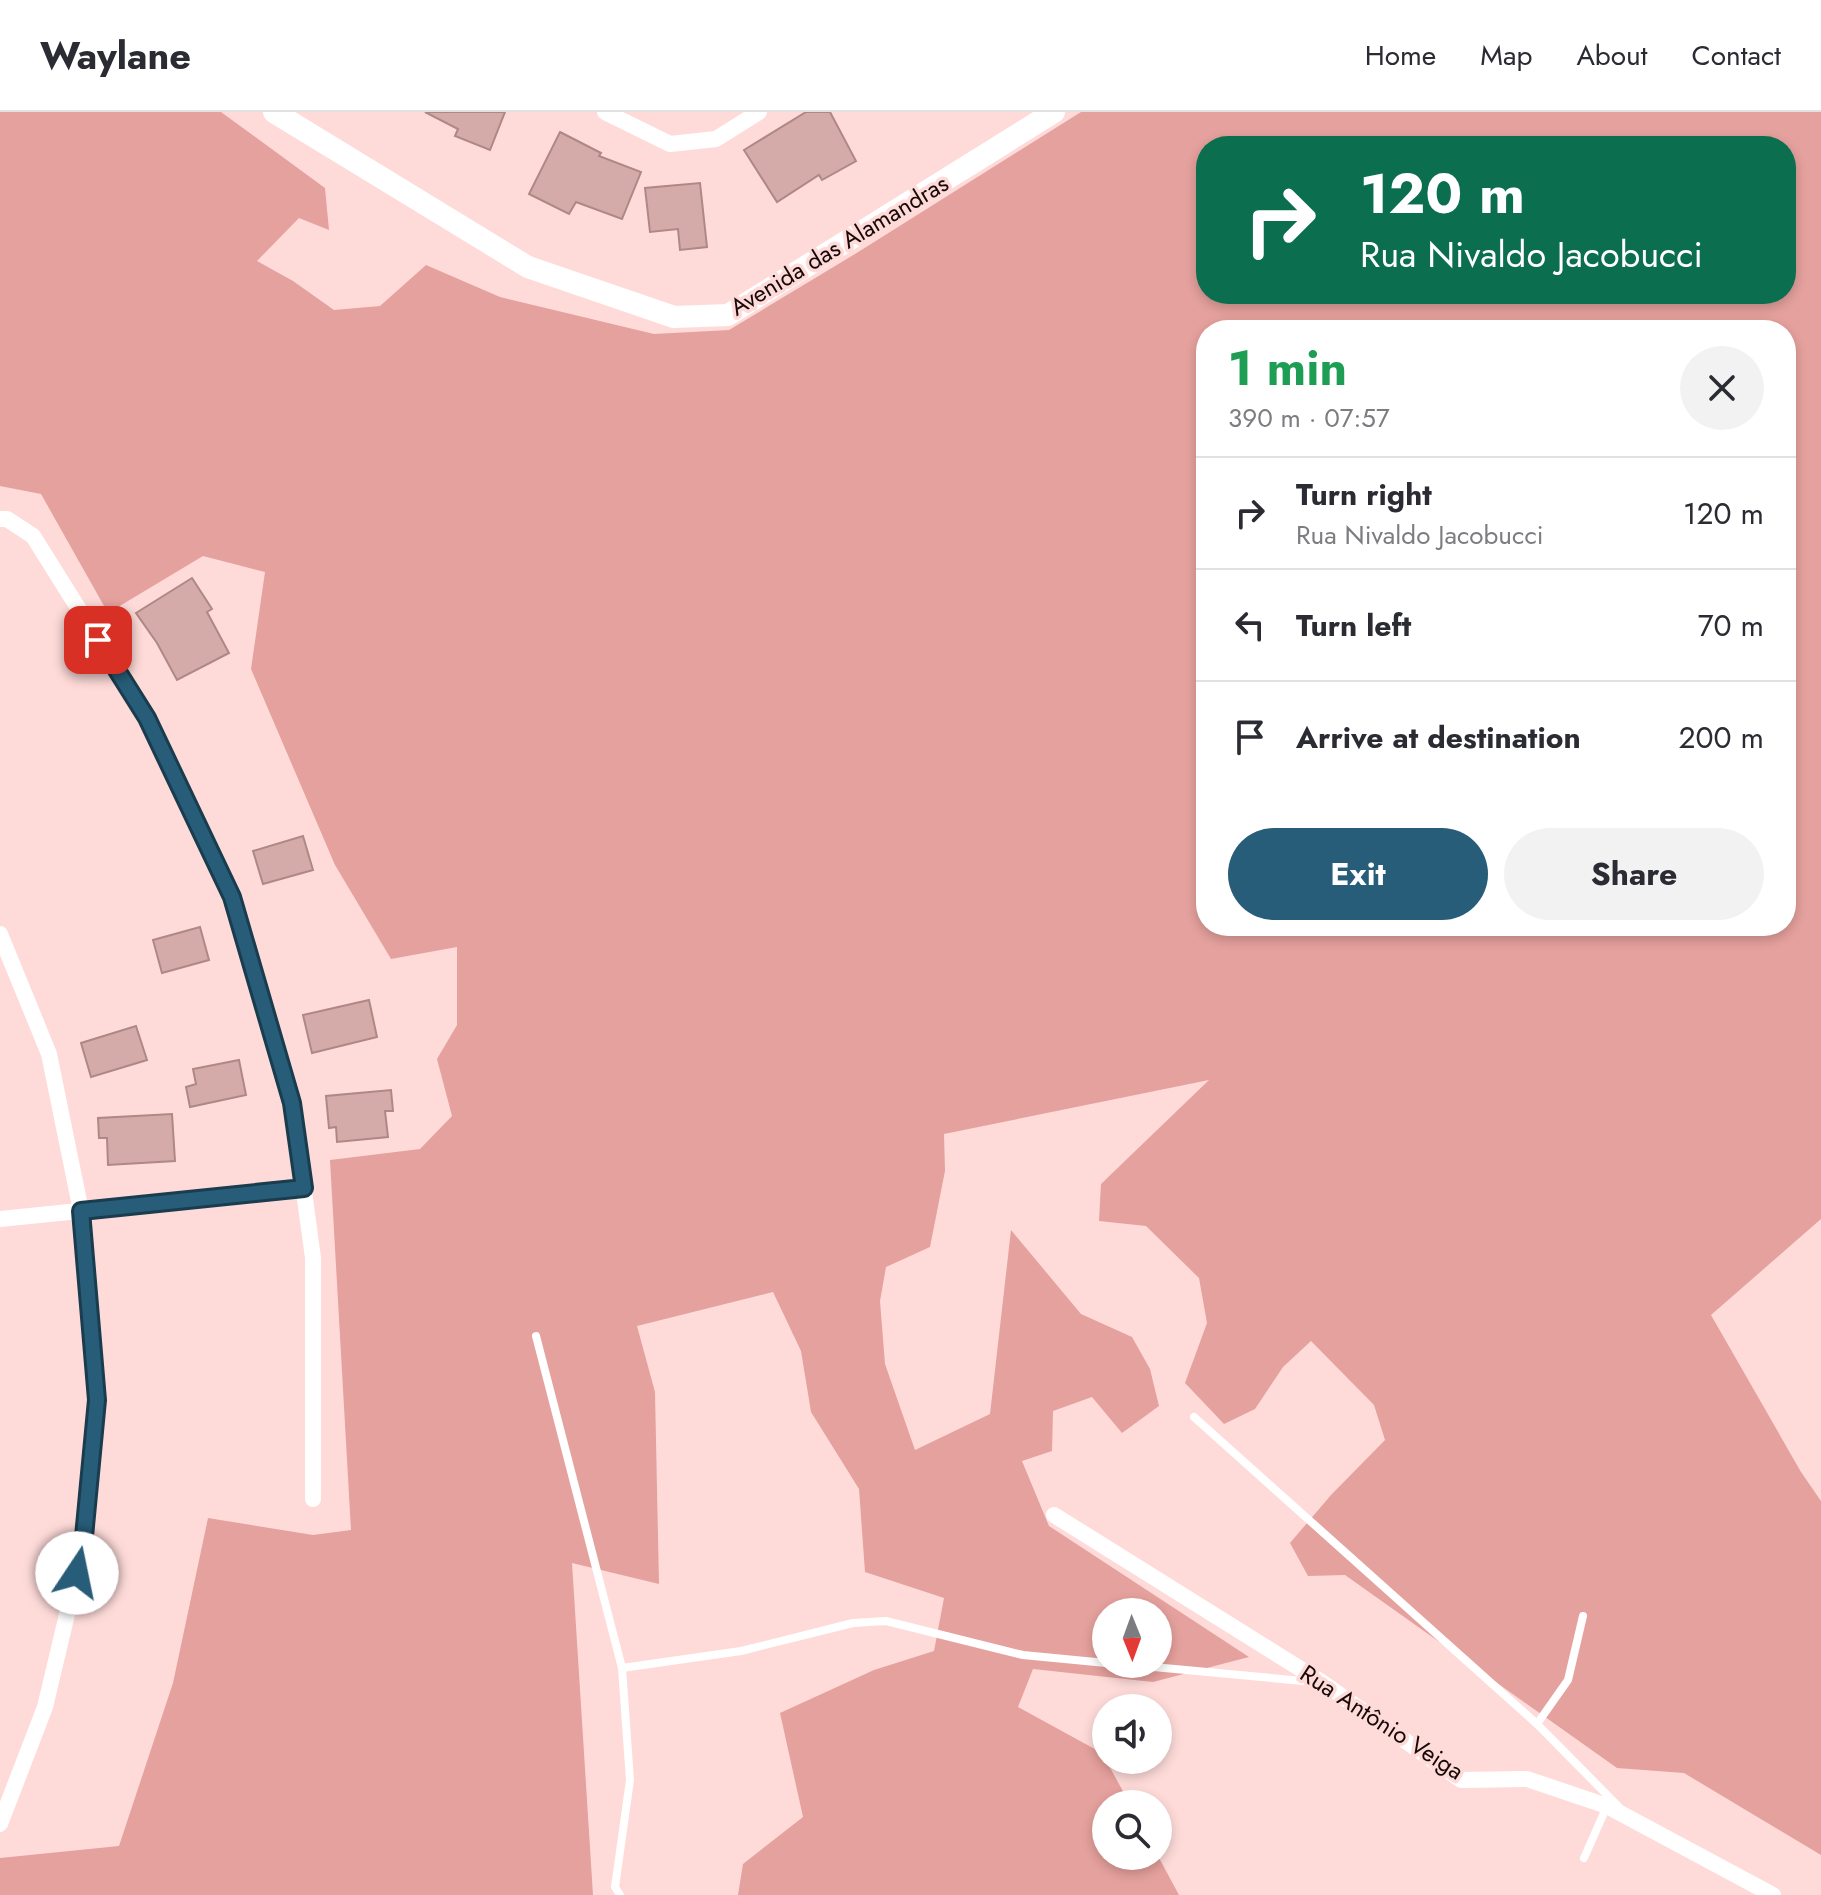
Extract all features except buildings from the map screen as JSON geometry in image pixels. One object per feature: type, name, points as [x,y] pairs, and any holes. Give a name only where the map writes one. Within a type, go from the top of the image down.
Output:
[{"type":"street","name":"Avenida das Alamandras","points":[[274,112],[528,267],[674,317],[728,315],[1054,112]]},
{"type":"street","points":[[605,112],[670,144],[716,139],[759,112]]},
{"type":"street","points":[[0,519],[7,519],[33,536],[147,718],[232,897],[292,1103],[304,1188],[313,1258],[313,1499]]},
{"type":"street","points":[[0,934],[49,1054],[81,1211],[97,1400],[83,1547],[45,1707],[0,1824]]},
{"type":"street","points":[[0,1219],[304,1188]]},
{"type":"street","name":"Rua Antônio Veiga","points":[[1054,1515],[1323,1683],[1461,1780],[1527,1779],[1607,1806],[1773,1895]]},
{"type":"lane","points":[[536,1336],[622,1668],[630,1780],[615,1887],[620,1895]]},
{"type":"lane","points":[[1194,1417],[1537,1724],[1631,1819]]},
{"type":"lane","points":[[1537,1724],[1568,1680],[1583,1616]]},
{"type":"lane","points":[[622,1668],[741,1651],[853,1623],[886,1621],[1023,1655],[1092,1662]]},
{"type":"lane","points":[[1172,1669],[1323,1683]]},
{"type":"lane","points":[[1584,1858],[1607,1806]]},
{"type":"shaded area","points":[[0,112],[221,112],[325,188],[329,230],[299,218],[257,261],[293,281],[334,310],[380,306],[426,265],[500,297],[654,334],[729,330],[1081,112],[1821,112],[1821,1219],[1711,1315],[1801,1472],[1821,1501],[1821,1855],[1684,1773],[1617,1768],[1345,1575],[1308,1576],[1290,1543],[1331,1495],[1385,1440],[1374,1405],[1311,1341],[1283,1367],[1255,1409],[1224,1424],[1185,1383],[1207,1323],[1199,1278],[1146,1226],[1099,1221],[1101,1184],[1209,1080],[944,1134],[945,1171],[930,1247],[886,1267],[880,1301],[885,1364],[915,1450],[990,1414],[1011,1230],[1081,1314],[1132,1337],[1150,1369],[1159,1406],[1122,1433],[1092,1397],[1053,1411],[1052,1451],[1022,1461],[1049,1526],[1159,1598],[1092,1598],[1092,1675],[1033,1669],[1018,1707],[1092,1748],[1092,1774],[1114,1774],[1122,1790],[1092,1790],[1092,1870],[1166,1870],[1179,1895],[738,1895],[743,1864],[803,1817],[780,1713],[874,1670],[934,1651],[944,1598],[865,1572],[859,1489],[811,1412],[801,1351],[773,1292],[637,1326],[655,1392],[659,1584],[572,1563],[593,1895],[0,1895],[0,1858],[119,1846],[173,1683],[208,1518],[313,1535],[351,1530],[330,1160],[420,1149],[452,1116],[437,1059],[457,1025],[457,947],[391,959],[335,865],[251,669],[265,572],[203,556],[108,613],[41,494],[0,486]]},
{"type":"shaded area","points":[[1172,1607],[1249,1657],[1172,1677]]},
{"type":"shaded area","points":[[1116,1678],[1168,1678],[1153,1682]]},
{"type":"route","points":[[77,1573],[83,1547],[97,1400],[81,1211],[304,1188],[292,1103],[232,897],[147,718],[98,640]]}]
